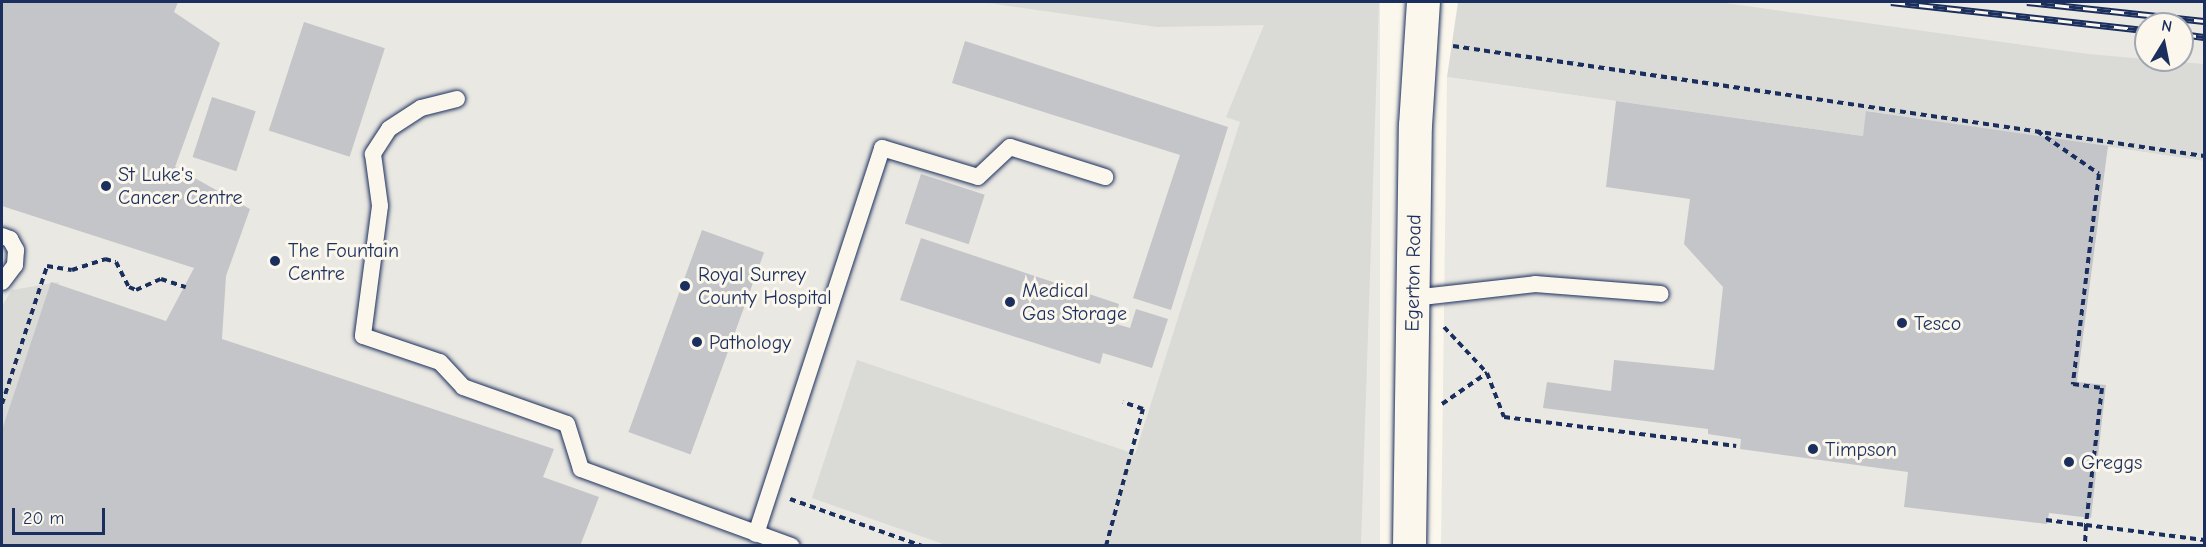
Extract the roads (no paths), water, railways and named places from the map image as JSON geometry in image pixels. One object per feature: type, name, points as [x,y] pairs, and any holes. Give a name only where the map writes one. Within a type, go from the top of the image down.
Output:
[{"type":"street","name":"Egerton Road","points":[[1409,546],[1425,308],[1423,2]]},
{"type":"lane","points":[[457,99],[421,108],[389,129],[373,154],[380,206],[363,336],[440,362],[463,387],[567,424],[581,469],[790,546]]},
{"type":"lane","points":[[756,534],[882,148],[978,177],[1010,147],[1105,177]]},
{"type":"lane","points":[[2,237],[10,239],[16,250],[15,265],[2,282]]},
{"type":"lane","points":[[1425,308],[1535,284],[1661,294]]},
{"type":"railway","points":[[1891,2],[2134,29]]},
{"type":"railway","points":[[2027,2],[2204,21]]},
{"type":"railway","points":[[2194,36],[2204,37]]},
{"type":"place","name":"St Luke's Cancer Centre","points":[[106,186]]},
{"type":"place","name":"The Fountain Centre","points":[[275,261]]},
{"type":"place","name":"Royal Surrey County Hospital","points":[[685,286]]},
{"type":"place","name":"Medical Gas Storage","points":[[1010,302]]},
{"type":"place","name":"Tesco","points":[[1902,323]]},
{"type":"place","name":"Pathology","points":[[697,342]]},
{"type":"place","name":"Timpson","points":[[1813,449]]},
{"type":"place","name":"Greggs","points":[[2069,462]]}]
